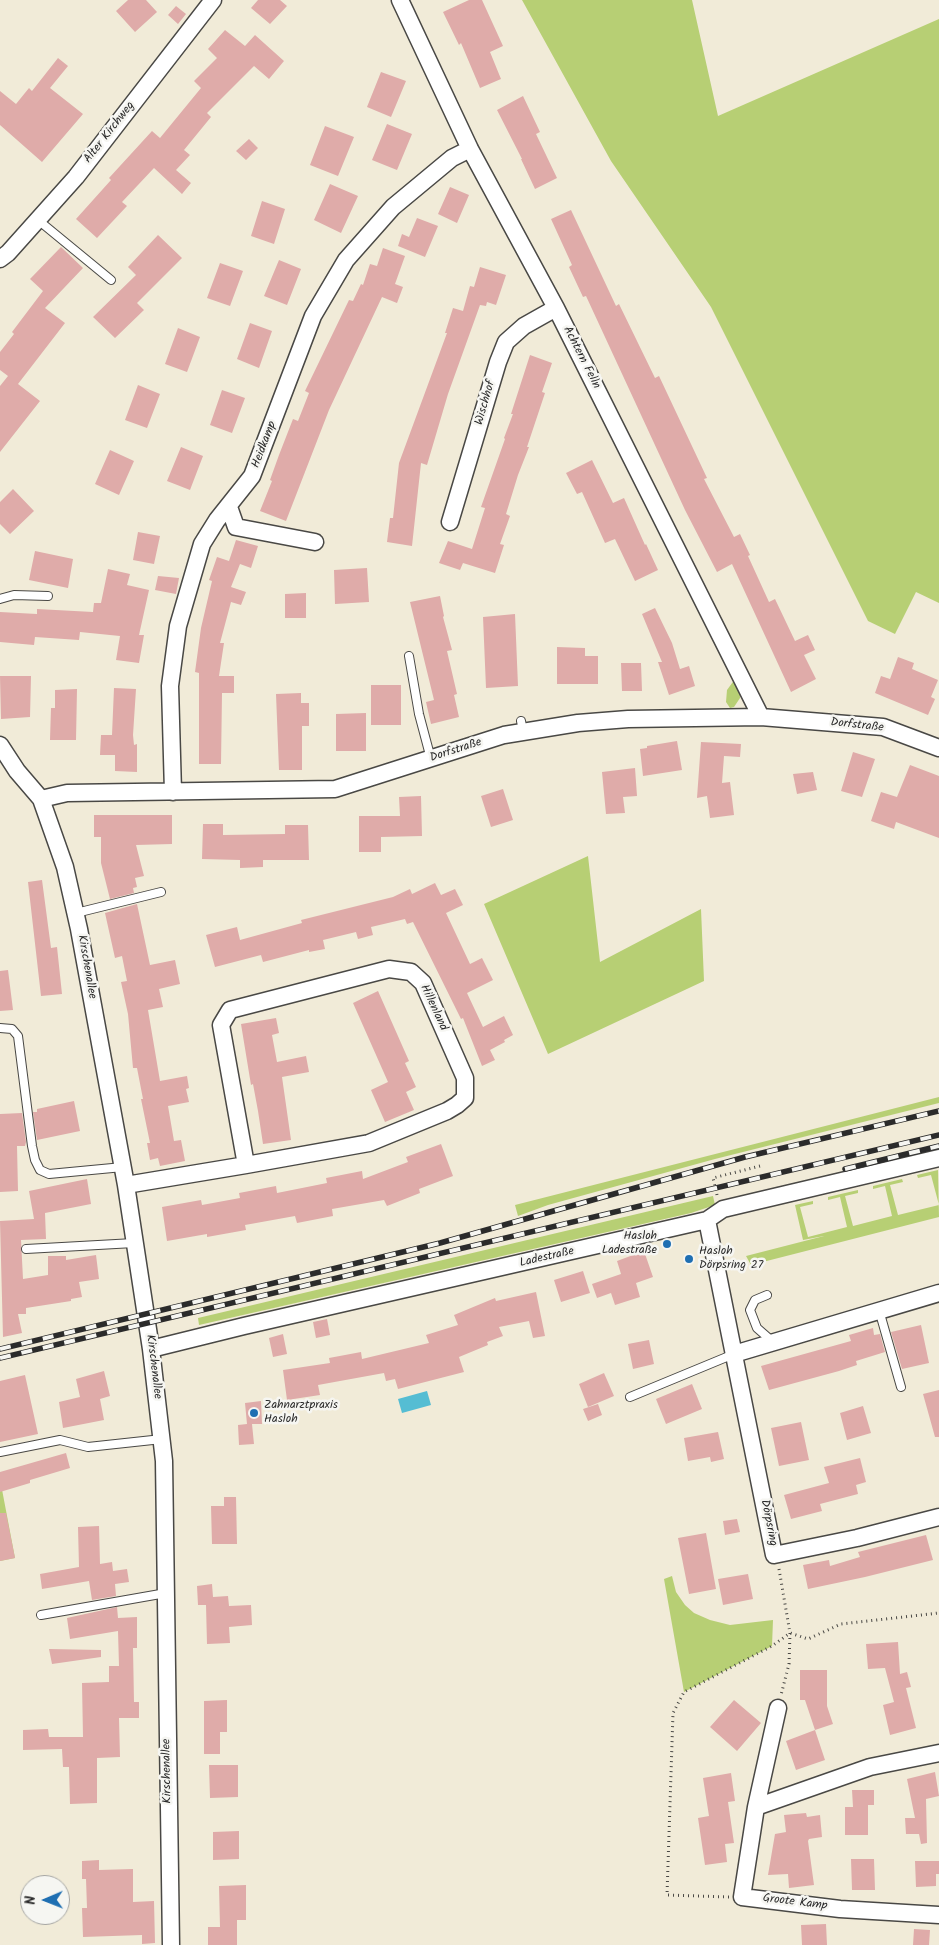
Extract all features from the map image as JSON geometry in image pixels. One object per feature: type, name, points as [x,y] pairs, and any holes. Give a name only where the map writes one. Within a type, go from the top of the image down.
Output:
[{"type":"street","name":"Alter Kirchweg","points":[[0,259],[8,253],[76,177],[213,0]]},
{"type":"street","name":"Achtern Felln","points":[[400,0],[470,148],[556,308],[761,717]]},
{"type":"street","name":"Heidkamp","points":[[173,792],[170,686],[178,626],[202,544],[217,520],[252,476],[313,316],[346,260],[393,207],[452,158],[470,148]]},
{"type":"street","name":"Wischhof","points":[[450,522],[498,362],[506,342],[524,326],[556,308]]},
{"type":"street","points":[[229,507],[236,527],[315,542]]},
{"type":"street","name":"Dorfstraße","points":[[41,800],[67,792],[336,789],[431,759],[522,726],[628,719],[761,717],[883,727],[939,748]]},
{"type":"street","points":[[0,745],[17,771],[41,800]]},
{"type":"street","name":"Kirschenallee","points":[[41,800],[66,867],[76,913],[126,1185],[151,1349],[162,1439],[171,1945]]},
{"type":"street","name":"Hillenland","points":[[126,1185],[246,1165],[369,1143],[447,1111],[465,1098],[465,1078],[423,984],[411,972],[389,969],[230,1010],[221,1025],[246,1165]]},
{"type":"street","name":"Ladestraße","points":[[151,1349],[707,1220],[723,1209],[939,1158]]},
{"type":"street","name":"Dörpsring","points":[[707,1220],[774,1555],[858,1538],[939,1517]]},
{"type":"street","points":[[734,1354],[939,1293]]},
{"type":"street","points":[[742,1897],[756,1807],[778,1708]]},
{"type":"street","points":[[756,1807],[870,1767],[939,1753]]},
{"type":"street","name":"Groote Kamp","points":[[742,1897],[840,1909],[939,1915]]},
{"type":"lane","points":[[38,220],[111,280]]},
{"type":"lane","points":[[0,599],[20,595],[48,596]]},
{"type":"lane","points":[[409,656],[419,714],[431,759]]},
{"type":"lane","points":[[76,913],[161,892]]},
{"type":"lane","points":[[0,1028],[12,1029],[18,1036],[34,1160],[40,1170],[50,1174],[123,1167]]},
{"type":"lane","points":[[26,1249],[134,1243]]},
{"type":"lane","points":[[767,1295],[755,1300],[750,1310],[757,1328],[773,1342]]},
{"type":"lane","points":[[879,1310],[901,1387]]},
{"type":"lane","points":[[630,1397],[734,1354]]},
{"type":"lane","points":[[0,1452],[60,1440],[88,1447],[162,1439]]},
{"type":"lane","points":[[41,1615],[166,1593]]},
{"type":"path","points":[[718,1201],[713,1178],[760,1166]]},
{"type":"path","points":[[777,1555],[790,1633],[789,1664],[778,1708]]},
{"type":"path","points":[[790,1633],[808,1639],[840,1624],[939,1613]]},
{"type":"path","points":[[742,1897],[667,1895],[673,1713],[684,1692],[772,1646],[790,1633]]},
{"type":"green space","points":[[522,0],[692,0],[718,116],[939,19],[939,603],[916,592],[895,634],[868,621],[711,307],[611,161]]},
{"type":"green space","points":[[735,679],[740,692],[740,698],[734,707],[730,708],[726,702],[727,690]]},
{"type":"green space","points":[[588,856],[600,962],[701,909],[704,981],[548,1054],[484,904]]},
{"type":"green space","points":[[939,1097],[939,1103],[715,1159],[548,1205],[518,1216],[515,1205]]},
{"type":"green space","points":[[938,1170],[939,1204],[931,1175],[918,1178],[917,1175]]},
{"type":"green space","points":[[902,1179],[903,1182],[890,1185],[898,1215],[939,1205],[939,1217],[751,1265],[746,1256],[824,1236],[803,1240],[795,1205],[813,1201],[813,1204],[800,1207],[808,1237],[847,1227],[840,1197],[828,1200],[828,1197],[858,1190],[858,1193],[845,1196],[853,1226],[892,1216],[885,1186],[873,1189],[873,1186]]},
{"type":"green space","points":[[713,1196],[715,1205],[691,1213],[199,1325],[198,1318]]},
{"type":"green space","points":[[0,1479],[15,1558],[0,1561]]},
{"type":"green space","points":[[672,1576],[676,1592],[685,1605],[694,1613],[710,1620],[730,1625],[773,1620],[772,1646],[684,1692],[664,1579]]},
{"type":"water","points":[[427,1391],[431,1405],[402,1413],[398,1399]]},
{"type":"building","points":[[128,0],[146,0],[157,12],[135,32],[116,11]]},
{"type":"building","points":[[258,0],[280,0],[287,6],[270,24],[251,8]]},
{"type":"building","points":[[469,0],[482,0],[503,46],[490,52],[501,79],[480,88],[461,43],[459,45],[443,12]]},
{"type":"building","points":[[176,6],[186,14],[178,24],[168,15]]},
{"type":"building","points":[[225,30],[245,46],[255,35],[284,61],[269,79],[254,66],[207,113],[211,117],[184,150],[190,155],[176,170],[191,183],[182,194],[154,168],[122,202],[127,206],[97,238],[76,219],[111,180],[109,178],[152,131],[160,138],[201,88],[194,81],[217,58],[208,49]]},
{"type":"building","points":[[58,58],[68,66],[50,88],[83,114],[42,162],[0,125],[0,91],[16,104],[29,88],[32,91]]},
{"type":"building","points":[[381,72],[406,81],[391,117],[367,107]]},
{"type":"building","points":[[523,96],[540,132],[536,134],[557,178],[535,189],[497,110]]},
{"type":"building","points":[[387,124],[412,134],[397,170],[372,160]]},
{"type":"building","points":[[325,126],[354,137],[338,176],[310,165]]},
{"type":"building","points":[[249,139],[258,148],[246,160],[236,151]]},
{"type":"building","points":[[330,184],[358,196],[341,233],[314,220]]},
{"type":"building","points":[[450,187],[469,195],[457,223],[438,214]]},
{"type":"building","points":[[262,201],[285,209],[274,244],[251,236]]},
{"type":"building","points":[[571,210],[616,306],[619,304],[655,378],[659,376],[707,478],[704,479],[734,537],[740,534],[769,602],[775,599],[795,641],[808,635],[815,650],[804,655],[816,679],[791,692],[732,564],[717,572],[685,510],[586,296],[583,297],[569,267],[572,265],[551,219]]},
{"type":"building","points":[[417,218],[438,226],[425,257],[398,246],[402,234],[409,237]]},
{"type":"building","points":[[158,235],[182,258],[137,303],[144,310],[115,338],[93,317],[136,275],[128,267]]},
{"type":"building","points":[[61,247],[83,268],[45,308],[65,323],[18,384],[40,401],[0,452],[0,386],[8,376],[0,370],[0,352],[14,334],[12,332],[43,291],[30,279]]},
{"type":"building","points":[[383,248],[405,256],[395,284],[403,287],[397,303],[382,297],[329,410],[286,521],[260,511],[293,419],[298,421],[309,393],[305,391],[349,300],[353,301],[361,284],[363,285],[370,264],[377,266]]},
{"type":"building","points":[[279,260],[301,269],[287,305],[264,296]]},
{"type":"building","points":[[220,263],[243,271],[230,306],[207,298]]},
{"type":"building","points":[[480,267],[506,275],[496,305],[487,302],[486,306],[480,305],[448,394],[427,465],[421,463],[412,546],[387,542],[390,518],[393,518],[399,463],[447,333],[445,333],[453,308],[463,311],[470,286],[474,287]]},
{"type":"building","points":[[250,323],[272,331],[259,368],[237,359]]},
{"type":"building","points":[[178,328],[200,337],[187,372],[165,364]]},
{"type":"building","points":[[530,355],[552,363],[542,392],[545,393],[527,447],[529,447],[506,514],[510,516],[500,544],[504,545],[495,573],[463,563],[460,570],[439,563],[448,541],[472,549],[485,508],[481,507],[505,439]]},
{"type":"building","points":[[138,385],[160,394],[147,428],[125,420]]},
{"type":"building","points":[[222,390],[245,398],[232,433],[210,425]]},
{"type":"building","points":[[181,447],[203,456],[190,490],[167,481]]},
{"type":"building","points":[[110,450],[134,461],[119,495],[95,484]]},
{"type":"building","points":[[592,460],[613,503],[624,498],[658,570],[635,581],[615,539],[605,543],[582,492],[577,494],[566,473]]},
{"type":"building","points":[[13,489],[34,511],[10,534],[0,524],[0,502]]},
{"type":"building","points":[[138,532],[160,536],[154,564],[133,560]]},
{"type":"building","points":[[236,540],[258,546],[251,568],[240,564],[231,587],[246,592],[241,605],[231,602],[220,643],[224,643],[219,676],[234,676],[234,693],[222,693],[221,764],[199,764],[199,673],[195,672],[201,628],[212,581],[209,580],[217,557],[229,561]]},
{"type":"building","points":[[35,551],[73,559],[68,588],[29,580]]},
{"type":"building","points":[[367,568],[369,602],[335,604],[334,570]]},
{"type":"building","points":[[108,569],[130,574],[127,585],[149,590],[139,635],[144,635],[139,663],[116,660],[120,636],[80,632],[79,640],[35,637],[34,645],[0,642],[0,612],[37,614],[37,609],[93,612],[94,603],[101,603]]},
{"type":"building","points":[[158,576],[179,578],[176,594],[155,590]]},
{"type":"building","points":[[306,593],[306,618],[285,618],[285,594]]},
{"type":"building","points":[[440,596],[443,617],[452,650],[447,651],[457,694],[454,695],[459,717],[431,724],[426,702],[434,700],[410,602]]},
{"type":"building","points":[[655,608],[672,643],[680,669],[689,666],[695,686],[669,695],[658,662],[662,662],[642,614]]},
{"type":"building","points":[[515,614],[518,686],[486,688],[483,617]]},
{"type":"building","points":[[557,647],[585,648],[585,656],[598,656],[598,684],[557,684]]},
{"type":"building","points":[[898,657],[914,663],[912,669],[938,680],[931,697],[935,699],[928,715],[875,693],[881,676],[890,679]]},
{"type":"building","points":[[621,663],[641,663],[642,691],[622,691]]},
{"type":"building","points":[[0,676],[31,676],[30,717],[1,719]]},
{"type":"building","points":[[371,685],[401,685],[401,725],[371,725]]},
{"type":"building","points":[[114,688],[136,689],[133,735],[134,745],[137,744],[137,772],[115,771],[115,755],[100,755],[101,735],[112,735]]},
{"type":"building","points":[[77,689],[76,740],[50,740],[51,708],[55,708],[55,690]]},
{"type":"building","points":[[301,693],[301,703],[309,703],[309,726],[302,726],[302,770],[279,770],[276,694]]},
{"type":"building","points":[[366,713],[366,751],[336,751],[336,714]]},
{"type":"building","points":[[677,741],[682,770],[643,776],[640,749]]},
{"type":"building","points":[[701,742],[741,744],[740,757],[724,756],[722,783],[730,782],[734,815],[710,818],[707,796],[697,798]]},
{"type":"building","points":[[853,752],[875,759],[862,797],[841,791]]},
{"type":"building","points":[[910,765],[939,776],[939,838],[896,822],[894,829],[871,821],[881,792],[897,797]]},
{"type":"building","points":[[635,768],[637,796],[623,797],[625,813],[606,814],[602,772]]},
{"type":"building","points":[[813,772],[817,790],[797,794],[793,774]]},
{"type":"building","points":[[503,789],[513,820],[491,827],[481,796]]},
{"type":"building","points":[[421,796],[422,836],[381,837],[381,852],[359,852],[359,816],[400,816],[399,797]]},
{"type":"building","points":[[94,815],[172,815],[172,844],[136,845],[144,876],[135,878],[137,887],[133,888],[134,893],[110,899],[101,863],[101,837],[94,837]]},
{"type":"building","points":[[203,824],[223,824],[223,835],[285,834],[285,825],[308,825],[309,860],[263,860],[263,867],[240,868],[240,860],[202,859]]},
{"type":"building","points":[[42,880],[51,948],[57,947],[62,994],[41,996],[28,882]]},
{"type":"building","points":[[435,883],[441,895],[455,889],[463,905],[446,913],[470,964],[482,958],[493,980],[467,993],[483,1027],[504,1016],[513,1035],[490,1050],[495,1060],[482,1066],[463,1018],[461,1019],[413,922],[407,924],[405,919],[371,927],[373,935],[358,939],[356,932],[323,940],[325,949],[309,952],[309,950],[263,962],[261,955],[215,967],[206,935],[237,927],[240,940],[302,923],[301,920],[393,897],[410,889],[412,894]]},
{"type":"building","points":[[137,904],[150,965],[175,960],[180,984],[159,989],[163,1007],[148,1010],[160,1081],[187,1076],[189,1088],[186,1089],[189,1102],[168,1106],[174,1141],[181,1140],[185,1161],[160,1166],[158,1158],[150,1160],[147,1143],[150,1143],[141,1099],[143,1099],[137,1068],[133,1068],[128,1014],[121,982],[127,981],[122,956],[115,958],[105,913]]},
{"type":"building","points":[[8,970],[13,1010],[0,1011],[0,971]]},
{"type":"building","points":[[378,991],[409,1061],[405,1063],[416,1087],[406,1092],[414,1110],[385,1122],[371,1090],[388,1082],[353,1003]]},
{"type":"building","points":[[276,1018],[279,1033],[272,1035],[277,1062],[306,1056],[309,1072],[282,1077],[291,1140],[263,1144],[241,1024]]},
{"type":"building","points":[[74,1101],[80,1131],[37,1140],[33,1112],[37,1112],[37,1109]]},
{"type":"building","points":[[22,1113],[26,1142],[25,1146],[17,1146],[18,1191],[0,1192],[0,1114]]},
{"type":"building","points":[[441,1144],[453,1176],[419,1189],[420,1193],[387,1206],[384,1200],[332,1209],[333,1216],[297,1223],[295,1216],[245,1225],[246,1230],[207,1237],[207,1234],[167,1241],[162,1207],[201,1200],[202,1205],[240,1198],[239,1193],[276,1186],[277,1193],[327,1183],[326,1178],[362,1171],[363,1179],[408,1162],[406,1157]]},
{"type":"building","points":[[87,1179],[91,1204],[45,1213],[46,1239],[21,1240],[23,1279],[48,1275],[48,1256],[66,1256],[66,1260],[96,1255],[99,1279],[79,1282],[82,1297],[71,1299],[71,1301],[26,1308],[26,1314],[18,1314],[22,1333],[3,1337],[0,1221],[34,1219],[29,1191]]},
{"type":"building","points":[[644,1251],[653,1277],[636,1283],[640,1297],[615,1305],[611,1293],[597,1298],[592,1284],[621,1274],[617,1261]]},
{"type":"building","points":[[583,1271],[590,1293],[561,1302],[554,1280]]},
{"type":"building","points":[[536,1292],[545,1336],[533,1338],[529,1321],[499,1327],[503,1336],[487,1342],[488,1345],[459,1357],[464,1372],[398,1389],[395,1379],[386,1381],[384,1373],[318,1385],[320,1395],[287,1400],[283,1370],[330,1363],[329,1358],[361,1352],[362,1359],[429,1343],[426,1335],[458,1325],[454,1315],[495,1298],[496,1301]]},
{"type":"building","points":[[327,1319],[330,1335],[316,1338],[313,1322]]},
{"type":"building","points":[[921,1325],[929,1363],[902,1369],[891,1332]]},
{"type":"building","points":[[873,1328],[874,1335],[880,1334],[885,1352],[856,1361],[857,1365],[839,1371],[769,1390],[761,1366],[851,1341],[849,1335]]},
{"type":"building","points":[[283,1334],[287,1354],[273,1357],[269,1338]]},
{"type":"building","points":[[649,1340],[654,1364],[633,1369],[628,1344]]},
{"type":"building","points":[[104,1371],[110,1396],[100,1399],[104,1420],[63,1428],[59,1402],[80,1397],[76,1379]]},
{"type":"building","points":[[604,1373],[614,1396],[588,1407],[579,1384]]},
{"type":"building","points":[[25,1375],[38,1434],[0,1442],[0,1381]]},
{"type":"building","points":[[692,1384],[702,1409],[666,1424],[656,1399]]},
{"type":"building","points":[[939,1390],[939,1437],[935,1437],[923,1394]]},
{"type":"building","name":"Zahnarztpraxis Hasloh","points":[[261,1401],[262,1424],[252,1424],[254,1444],[239,1445],[238,1425],[247,1424],[245,1403]]},
{"type":"building","points":[[598,1404],[602,1415],[588,1421],[583,1409]]},
{"type":"building","points":[[863,1406],[871,1433],[847,1440],[840,1413]]},
{"type":"building","points":[[801,1422],[809,1460],[779,1466],[771,1428]]},
{"type":"building","points":[[718,1432],[724,1459],[711,1462],[710,1457],[688,1461],[684,1438]]},
{"type":"building","points":[[66,1453],[70,1468],[30,1480],[30,1483],[0,1492],[0,1472]]},
{"type":"building","points":[[860,1458],[866,1482],[856,1485],[858,1494],[820,1504],[822,1511],[791,1519],[784,1495],[829,1483],[824,1467]]},
{"type":"building","points":[[224,1497],[236,1497],[237,1544],[212,1544],[211,1506],[224,1506]]},
{"type":"building","points":[[0,1513],[6,1513],[15,1558],[0,1561]]},
{"type":"building","points":[[737,1519],[740,1532],[725,1535],[723,1521]]},
{"type":"building","points":[[99,1526],[100,1564],[112,1562],[113,1571],[127,1569],[129,1582],[115,1584],[116,1596],[92,1600],[89,1581],[42,1589],[40,1574],[79,1567],[78,1527]]},
{"type":"building","points":[[706,1533],[716,1589],[689,1594],[678,1538]]},
{"type":"building","points":[[926,1535],[933,1560],[808,1589],[803,1565],[829,1560],[830,1566],[860,1557],[858,1552]]},
{"type":"building","points":[[748,1574],[753,1599],[723,1605],[718,1579]]},
{"type":"building","points":[[212,1584],[213,1597],[228,1596],[229,1606],[251,1605],[252,1625],[229,1627],[230,1643],[207,1644],[206,1605],[198,1605],[197,1586]]},
{"type":"building","points":[[117,1607],[118,1618],[137,1617],[137,1648],[133,1648],[134,1702],[139,1702],[139,1718],[119,1718],[120,1757],[97,1758],[97,1803],[70,1804],[69,1767],[63,1767],[62,1749],[23,1750],[23,1730],[48,1729],[49,1737],[83,1737],[82,1683],[109,1682],[109,1666],[119,1666],[118,1631],[70,1639],[67,1618]]},
{"type":"building","points":[[898,1642],[900,1674],[907,1672],[911,1687],[906,1688],[916,1728],[890,1735],[883,1705],[894,1702],[885,1668],[868,1669],[866,1644]]},
{"type":"building","points":[[49,1649],[101,1650],[101,1657],[52,1664]]},
{"type":"building","points":[[800,1670],[827,1670],[827,1706],[833,1724],[815,1730],[805,1700],[800,1700]]},
{"type":"building","points":[[227,1700],[227,1732],[220,1732],[220,1754],[204,1754],[204,1701]]},
{"type":"building","points":[[734,1700],[761,1723],[737,1751],[710,1727]]},
{"type":"building","points":[[815,1730],[825,1760],[796,1770],[786,1741]]},
{"type":"building","points":[[209,1765],[238,1765],[238,1797],[210,1798]]},
{"type":"building","points":[[935,1772],[939,1796],[926,1799],[927,1843],[921,1844],[919,1834],[906,1834],[905,1818],[915,1818],[907,1779]]},
{"type":"building","points":[[731,1773],[735,1801],[728,1802],[734,1843],[725,1844],[727,1862],[705,1865],[698,1818],[709,1816],[703,1778]]},
{"type":"building","points":[[852,1790],[874,1790],[874,1805],[868,1805],[868,1835],[845,1835],[845,1807],[853,1807]]},
{"type":"building","points":[[806,1813],[807,1817],[820,1815],[822,1837],[809,1839],[808,1841],[814,1885],[789,1888],[788,1874],[768,1875],[775,1834],[786,1832],[784,1815]]},
{"type":"building","points":[[239,1831],[239,1859],[213,1860],[213,1832]]},
{"type":"building","points":[[851,1859],[874,1859],[875,1890],[852,1890]]},
{"type":"building","points":[[99,1860],[99,1870],[133,1869],[133,1902],[154,1901],[155,1943],[142,1944],[142,1935],[83,1937],[82,1908],[87,1908],[86,1879],[82,1879],[82,1861]]},
{"type":"building","points":[[915,1861],[939,1861],[939,1874],[936,1874],[936,1886],[916,1887]]},
{"type":"building","points":[[246,1885],[246,1920],[237,1920],[237,1945],[208,1945],[208,1927],[220,1927],[219,1886]]},
{"type":"building","points":[[826,1924],[827,1945],[802,1945],[801,1925]]},
{"type":"building","points":[[914,1929],[930,1930],[929,1945],[913,1945]]},
{"type":"railway","points":[[0,1349],[440,1243],[745,1157],[939,1111]]},
{"type":"railway","points":[[0,1358],[939,1135]]},
{"type":"railway","points":[[845,1169],[939,1146]]},
{"type":"place","name":"Hasloh Ladestraße","points":[[667,1244]]},
{"type":"place","name":"Hasloh Dörpsring 27","points":[[689,1259]]},
{"type":"place","name":"Zahnarztpraxis Hasloh","points":[[254,1413]]}]
